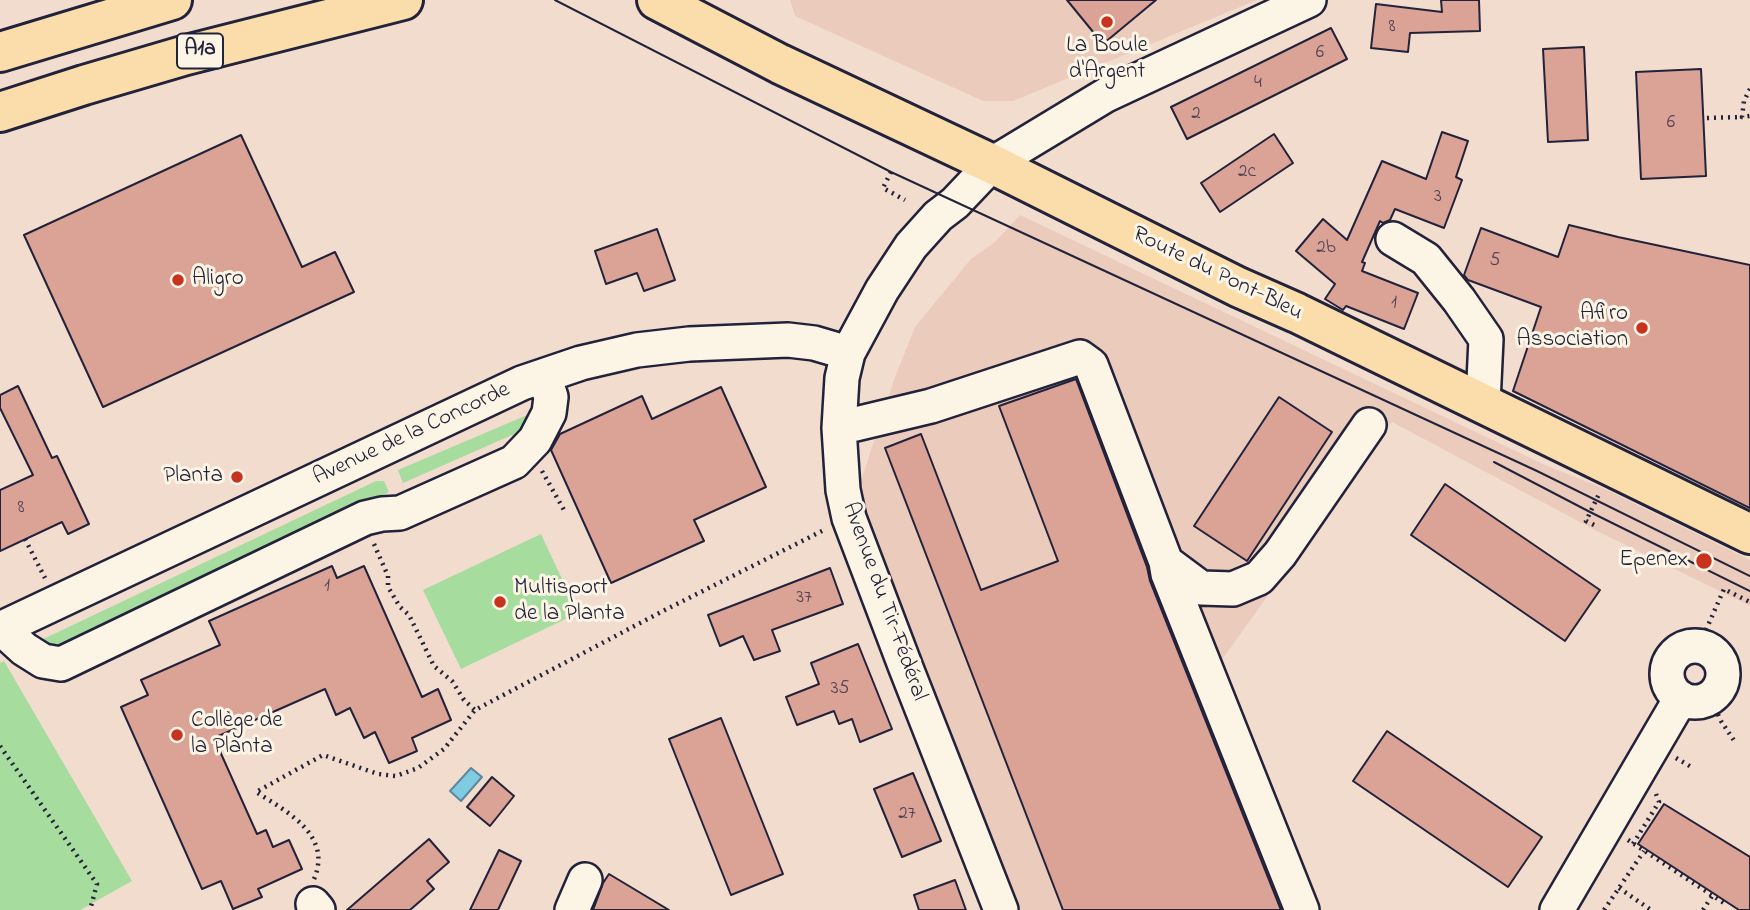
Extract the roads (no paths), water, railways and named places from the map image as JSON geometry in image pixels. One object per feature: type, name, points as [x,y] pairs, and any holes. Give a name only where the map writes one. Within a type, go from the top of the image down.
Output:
[{"type":"main road","name":"A1a","points":[[0,52],[172,0]]},
{"type":"main road","name":"A1a","points":[[0,112],[186,55],[402,0]]},
{"type":"main road","name":"Route du Pont-Bleu","points":[[671,7],[780,64],[992,164],[1238,287],[1297,313],[1750,534]]},
{"type":"street","name":"Avenue du Tir-Fédéral","points":[[1001,910],[849,518],[843,489],[839,428],[842,379],[848,353],[882,290],[911,246],[992,164],[1106,95],[1309,0]]},
{"type":"street","points":[[1394,239],[1426,259],[1459,300],[1486,340],[1483,403]]},
{"type":"street","name":"Avenue de la Concorde","points":[[0,628],[522,383],[581,363],[638,350],[689,344],[788,340],[814,343],[848,353]]},
{"type":"street","points":[[839,428],[931,406],[1080,357],[1091,365],[1166,562],[1168,574],[1302,910]]},
{"type":"street","points":[[0,628],[43,661],[61,664],[365,518],[400,513],[514,462],[534,440],[549,413],[551,397],[544,376]]},
{"type":"street","points":[[1166,562],[1201,588],[1233,589],[1259,578],[1280,554],[1369,425]]},
{"type":"street","points":[[1557,910],[1681,698]]},
{"type":"street","points":[[572,910],[585,880]]},
{"type":"water","points":[[471,768],[482,777],[461,801],[450,791]]},
{"type":"tram line","points":[[555,0],[891,172],[1537,471],[1750,576]]},
{"type":"tram line","points":[[1494,462],[1750,591]]},
{"type":"place","name":"La Boule d'Argent","points":[[1107,22]]},
{"type":"place","name":"Aligro","points":[[178,280]]},
{"type":"place","name":"Afiro Association","points":[[1642,328]]},
{"type":"place","name":"Planta","points":[[237,477]]},
{"type":"place","name":"Epenex","points":[[1704,561]]},
{"type":"place","name":"Multisport de la Planta","points":[[500,602]]},
{"type":"place","name":"Collège de la Planta","points":[[177,735]]}]
